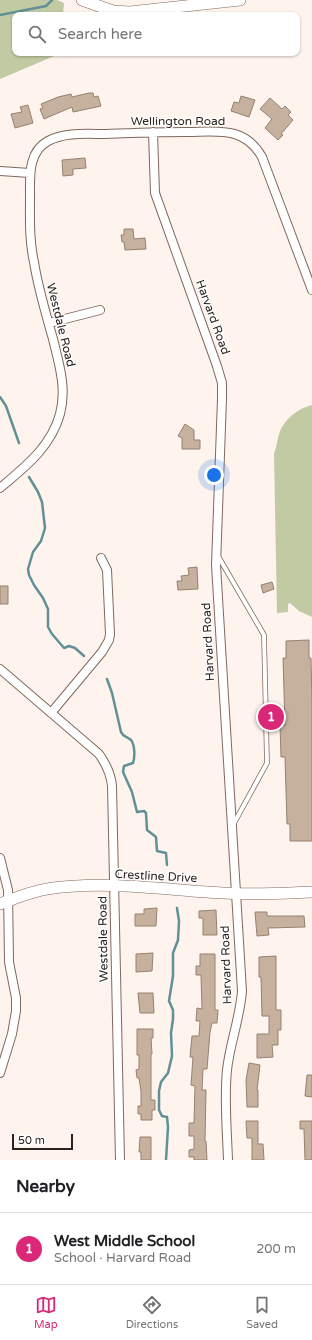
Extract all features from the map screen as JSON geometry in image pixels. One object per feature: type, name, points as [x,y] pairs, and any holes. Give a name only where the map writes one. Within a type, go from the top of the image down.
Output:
[{"type":"street","points":[[82,0],[113,11],[130,12],[151,5],[240,0]]},
{"type":"street","name":"Wellington Road","points":[[40,147],[46,142],[63,135],[153,132],[229,132],[245,137],[252,143],[262,157],[312,290]]},
{"type":"street","name":"Harvard Road","points":[[153,132],[155,192],[212,350],[222,383],[216,553],[231,828],[242,991],[238,1021],[227,1070],[228,1160]]},
{"type":"street","name":"Westdale Road","points":[[0,488],[34,459],[43,448],[57,425],[61,412],[63,395],[62,380],[31,247],[30,173],[33,157],[40,147]]},
{"type":"street","points":[[0,171],[30,173]]},
{"type":"street","points":[[49,323],[100,310]]},
{"type":"street","points":[[51,713],[102,652],[109,640],[108,570],[101,558]]},
{"type":"street","name":"Westdale Road","points":[[0,670],[99,754],[108,768],[111,777],[120,1160]]},
{"type":"street","points":[[0,858],[8,890],[4,902],[9,962],[16,998],[16,1011],[12,1034],[0,1073]]},
{"type":"street","name":"Crestline Drive","points":[[4,902],[34,892],[67,888],[114,887],[236,893],[312,892]]},
{"type":"lane","points":[[216,553],[264,635],[267,762],[231,828]]},
{"type":"green space","points":[[0,0],[57,0],[64,3],[63,12],[12,12],[12,56],[54,56],[0,79]]},
{"type":"green space","points":[[312,405],[312,617],[299,611],[290,603],[288,604],[288,612],[277,613],[274,453],[279,434],[284,424],[296,412]]},
{"type":"building","points":[[93,93],[94,97],[98,96],[101,106],[73,112],[72,107],[44,119],[40,109],[43,108],[41,104],[58,97],[71,94],[72,97]]},
{"type":"building","points":[[241,96],[255,100],[249,117],[231,111],[234,102],[239,103]]},
{"type":"building","points":[[270,98],[282,109],[285,106],[291,112],[288,115],[293,120],[278,140],[265,128],[272,119],[260,109]]},
{"type":"building","points":[[28,105],[33,123],[15,128],[11,114],[22,112],[20,107]]},
{"type":"building","points":[[85,158],[86,168],[73,169],[73,175],[63,176],[62,160]]},
{"type":"building","points":[[124,229],[133,229],[134,239],[145,238],[146,249],[125,250],[121,235],[124,235]]},
{"type":"building","points":[[185,424],[194,430],[194,440],[200,440],[200,449],[182,449],[182,438],[178,436]]},
{"type":"building","points":[[197,567],[198,589],[178,590],[177,581],[182,581],[181,576],[189,575],[188,568]]},
{"type":"building","points":[[272,582],[274,589],[263,593],[261,585]]},
{"type":"building","points":[[0,586],[8,586],[8,604],[0,604]]},
{"type":"building","points":[[309,640],[312,704],[312,841],[290,841],[290,824],[287,824],[285,757],[281,757],[280,725],[285,725],[283,658],[286,658],[286,641]]},
{"type":"building","points":[[157,908],[156,926],[135,926],[135,914],[144,914],[144,909]]},
{"type":"building","points":[[216,910],[217,935],[203,935],[203,918],[199,918],[199,911]]},
{"type":"building","points":[[255,912],[267,912],[267,916],[304,916],[305,927],[268,928],[269,935],[257,936]]},
{"type":"building","points":[[153,953],[152,971],[136,972],[136,954]]},
{"type":"building","points":[[200,954],[215,954],[215,1010],[218,1010],[217,1023],[212,1023],[210,1032],[207,1069],[203,1069],[202,1090],[206,1090],[205,1141],[207,1160],[194,1160],[194,1157],[189,1157],[189,1150],[194,1149],[194,1136],[189,1136],[189,1123],[194,1123],[195,1086],[191,1085],[193,1057],[190,1057],[192,1036],[199,1036],[200,1021],[196,1021],[197,1008],[202,1009],[201,975],[196,975],[196,966],[200,966]]},
{"type":"building","points":[[276,956],[276,1010],[281,1010],[281,1030],[278,1030],[278,1045],[272,1045],[273,1057],[257,1058],[257,1034],[269,1034],[269,1016],[262,1016],[259,957]]},
{"type":"building","points":[[138,993],[153,993],[154,1013],[140,1013]]},
{"type":"building","points":[[137,1029],[153,1029],[153,1038],[151,1038],[151,1100],[155,1100],[155,1110],[152,1110],[152,1120],[141,1120],[141,1114],[138,1114],[138,1106],[141,1106],[141,1091],[136,1070],[139,1069],[139,1055],[137,1055]]},
{"type":"building","points":[[249,1063],[260,1065],[257,1090],[258,1107],[247,1107],[246,1080]]},
{"type":"building","points":[[307,1075],[312,1075],[312,1097],[305,1096]]},
{"type":"building","points":[[246,1121],[258,1121],[258,1144],[263,1144],[264,1160],[252,1160],[252,1138],[247,1138]]},
{"type":"building","points":[[300,1121],[312,1121],[312,1160],[305,1160],[304,1129],[300,1129]]},
{"type":"building","points":[[140,1137],[151,1137],[151,1160],[141,1160],[141,1152],[139,1152]]},
{"type":"waterway","points":[[15,12],[46,6],[52,0]]},
{"type":"waterway","points":[[0,15],[12,13]]},
{"type":"waterway","points":[[0,397],[6,406],[19,443]]},
{"type":"waterway","points":[[29,477],[42,502],[45,528],[41,541],[33,552],[28,569],[29,575],[48,609],[48,627],[52,634],[64,648],[69,646],[75,648],[84,656]]},
{"type":"waterway","points":[[107,679],[112,693],[121,732],[131,740],[134,748],[133,763],[124,766],[123,772],[132,792],[137,812],[144,811],[146,813],[147,830],[156,837],[157,851],[166,853],[167,865]]},
{"type":"waterway","points":[[166,1160],[168,1127],[167,1117],[162,1116],[159,1110],[159,1091],[161,1082],[168,1073],[172,1056],[171,1033],[173,1010],[169,1001],[173,976],[173,953],[178,940],[179,921],[177,908]]},
{"type":"place","name":"West Middle School","points":[[271,717]]}]
